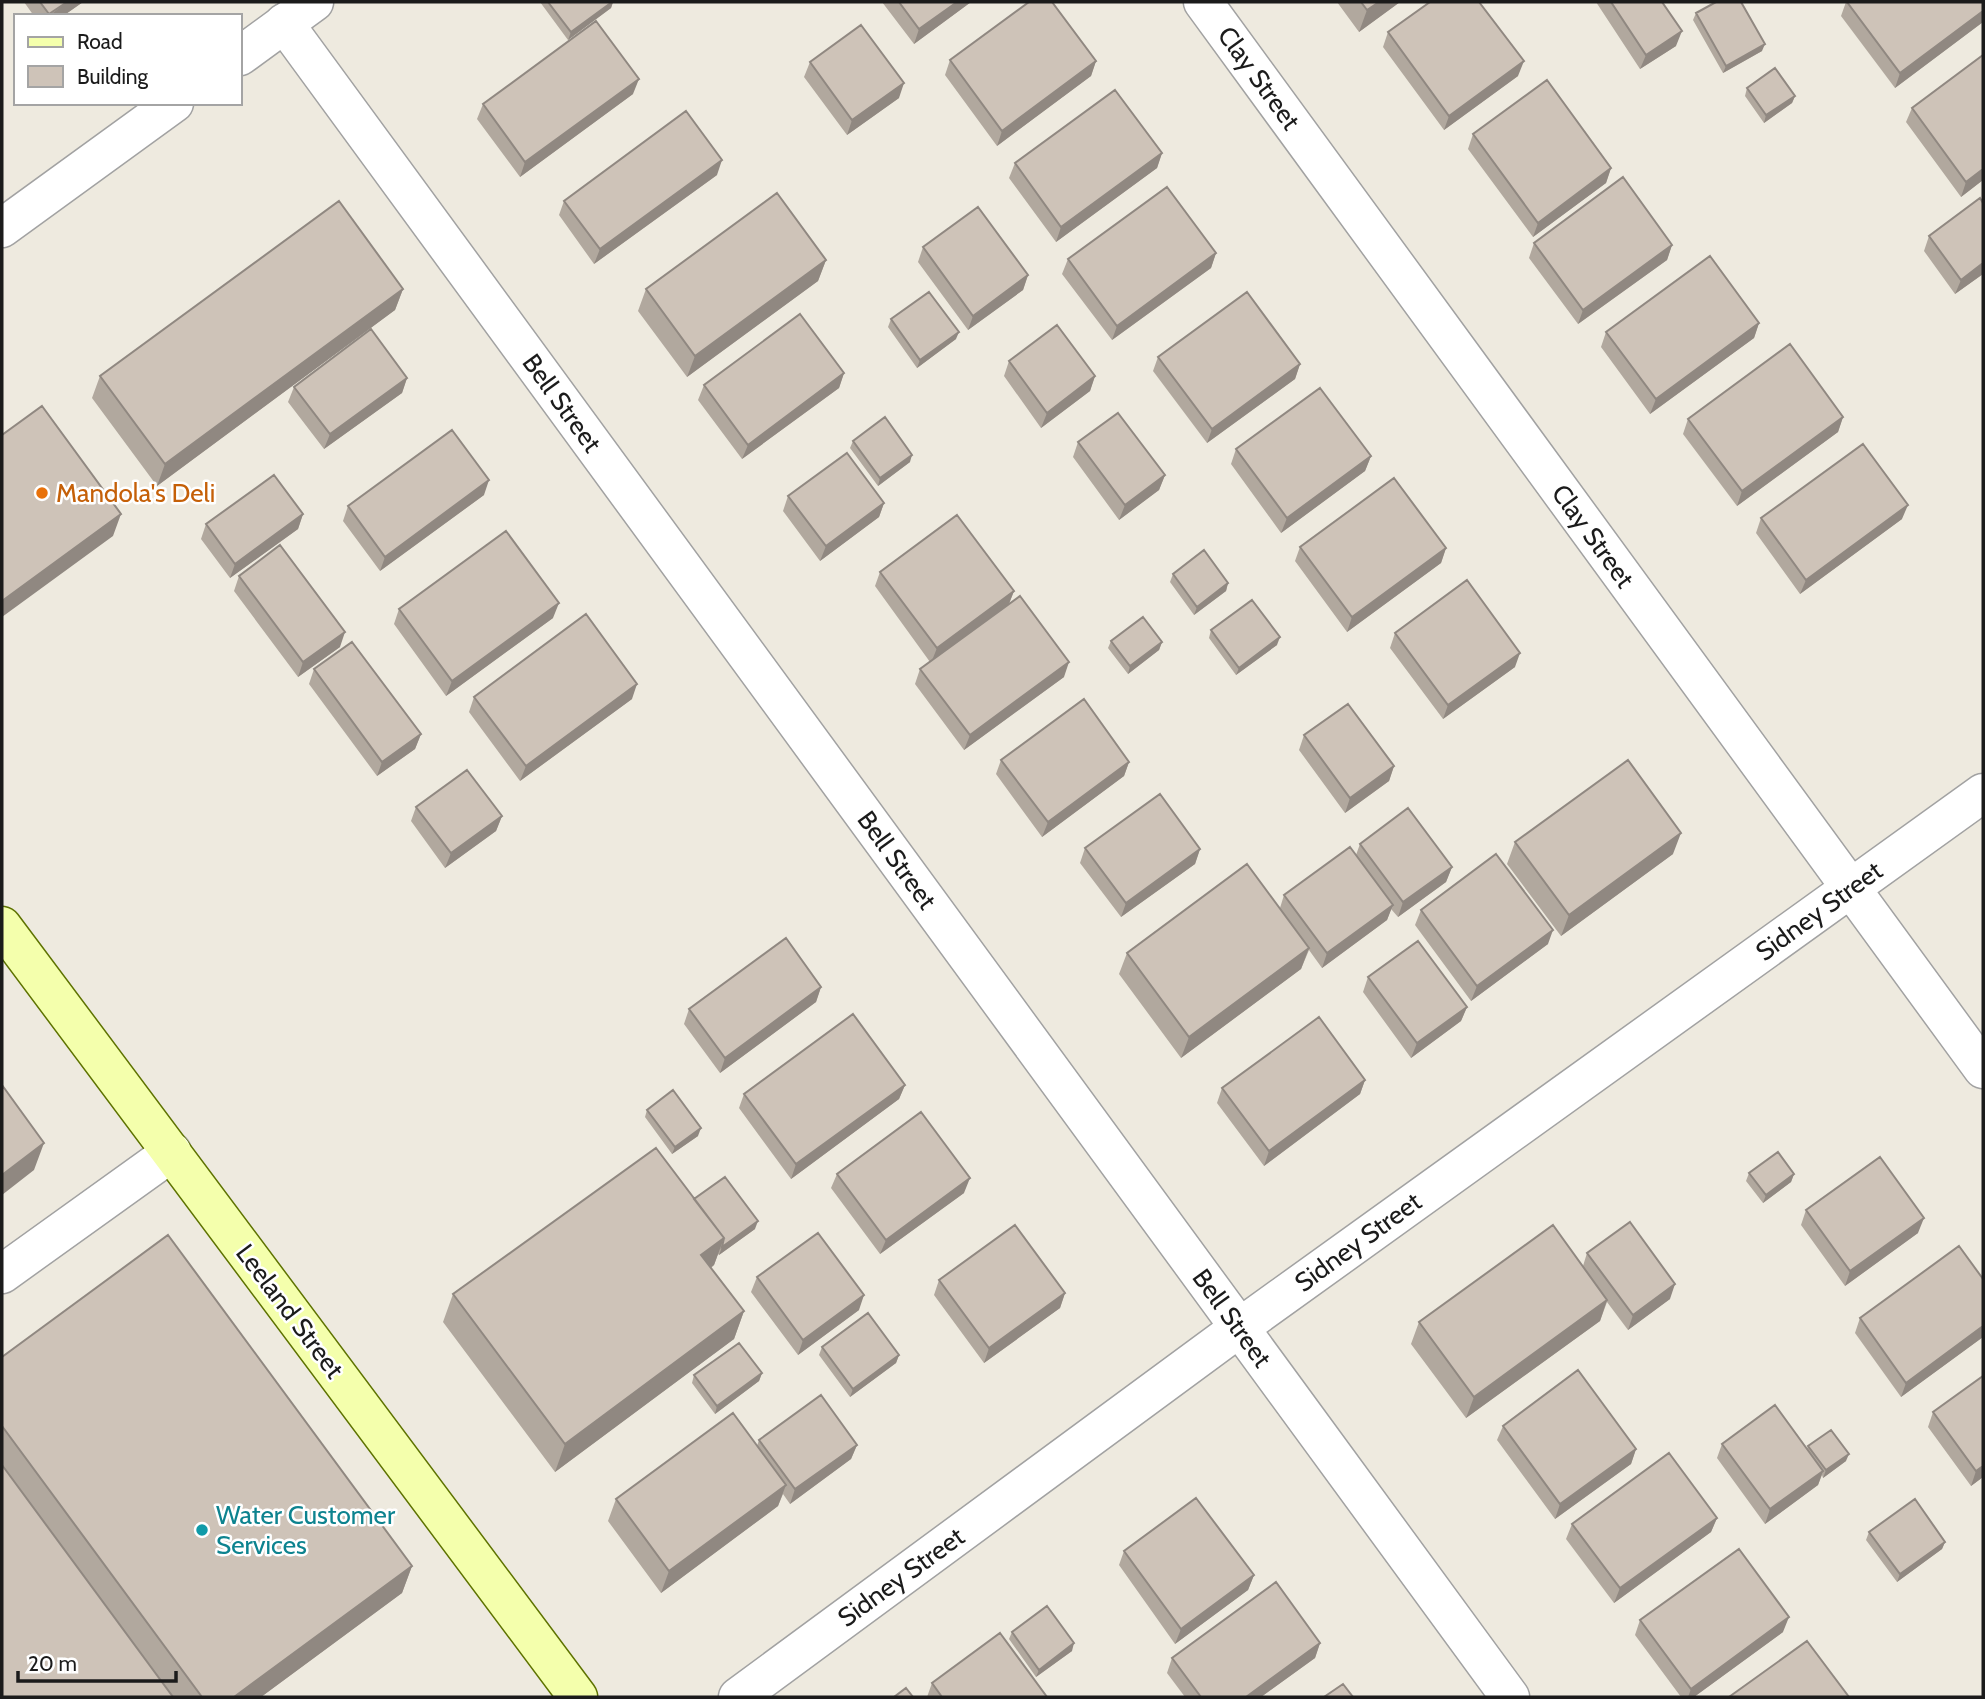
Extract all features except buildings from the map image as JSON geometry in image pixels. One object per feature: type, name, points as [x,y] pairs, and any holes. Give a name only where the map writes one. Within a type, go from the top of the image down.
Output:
[{"type":"main road","name":"Leeland Street","points":[[2,926],[578,1697]]},
{"type":"street","name":"Clay Street","points":[[1203,2],[1983,1069]]},
{"type":"street","points":[[242,55],[299,13]]},
{"type":"street","name":"Bell Street","points":[[299,13],[1239,1328],[1510,1697]]},
{"type":"street","points":[[2,228],[171,105]]},
{"type":"street","name":"Sidney Street","points":[[737,1697],[1239,1328],[1983,793]]},
{"type":"street","points":[[2,1274],[172,1152]]},
{"type":"place","name":"Mandola's Deli","points":[[42,493]]},
{"type":"place","name":"Water Customer Services","points":[[202,1530]]}]
